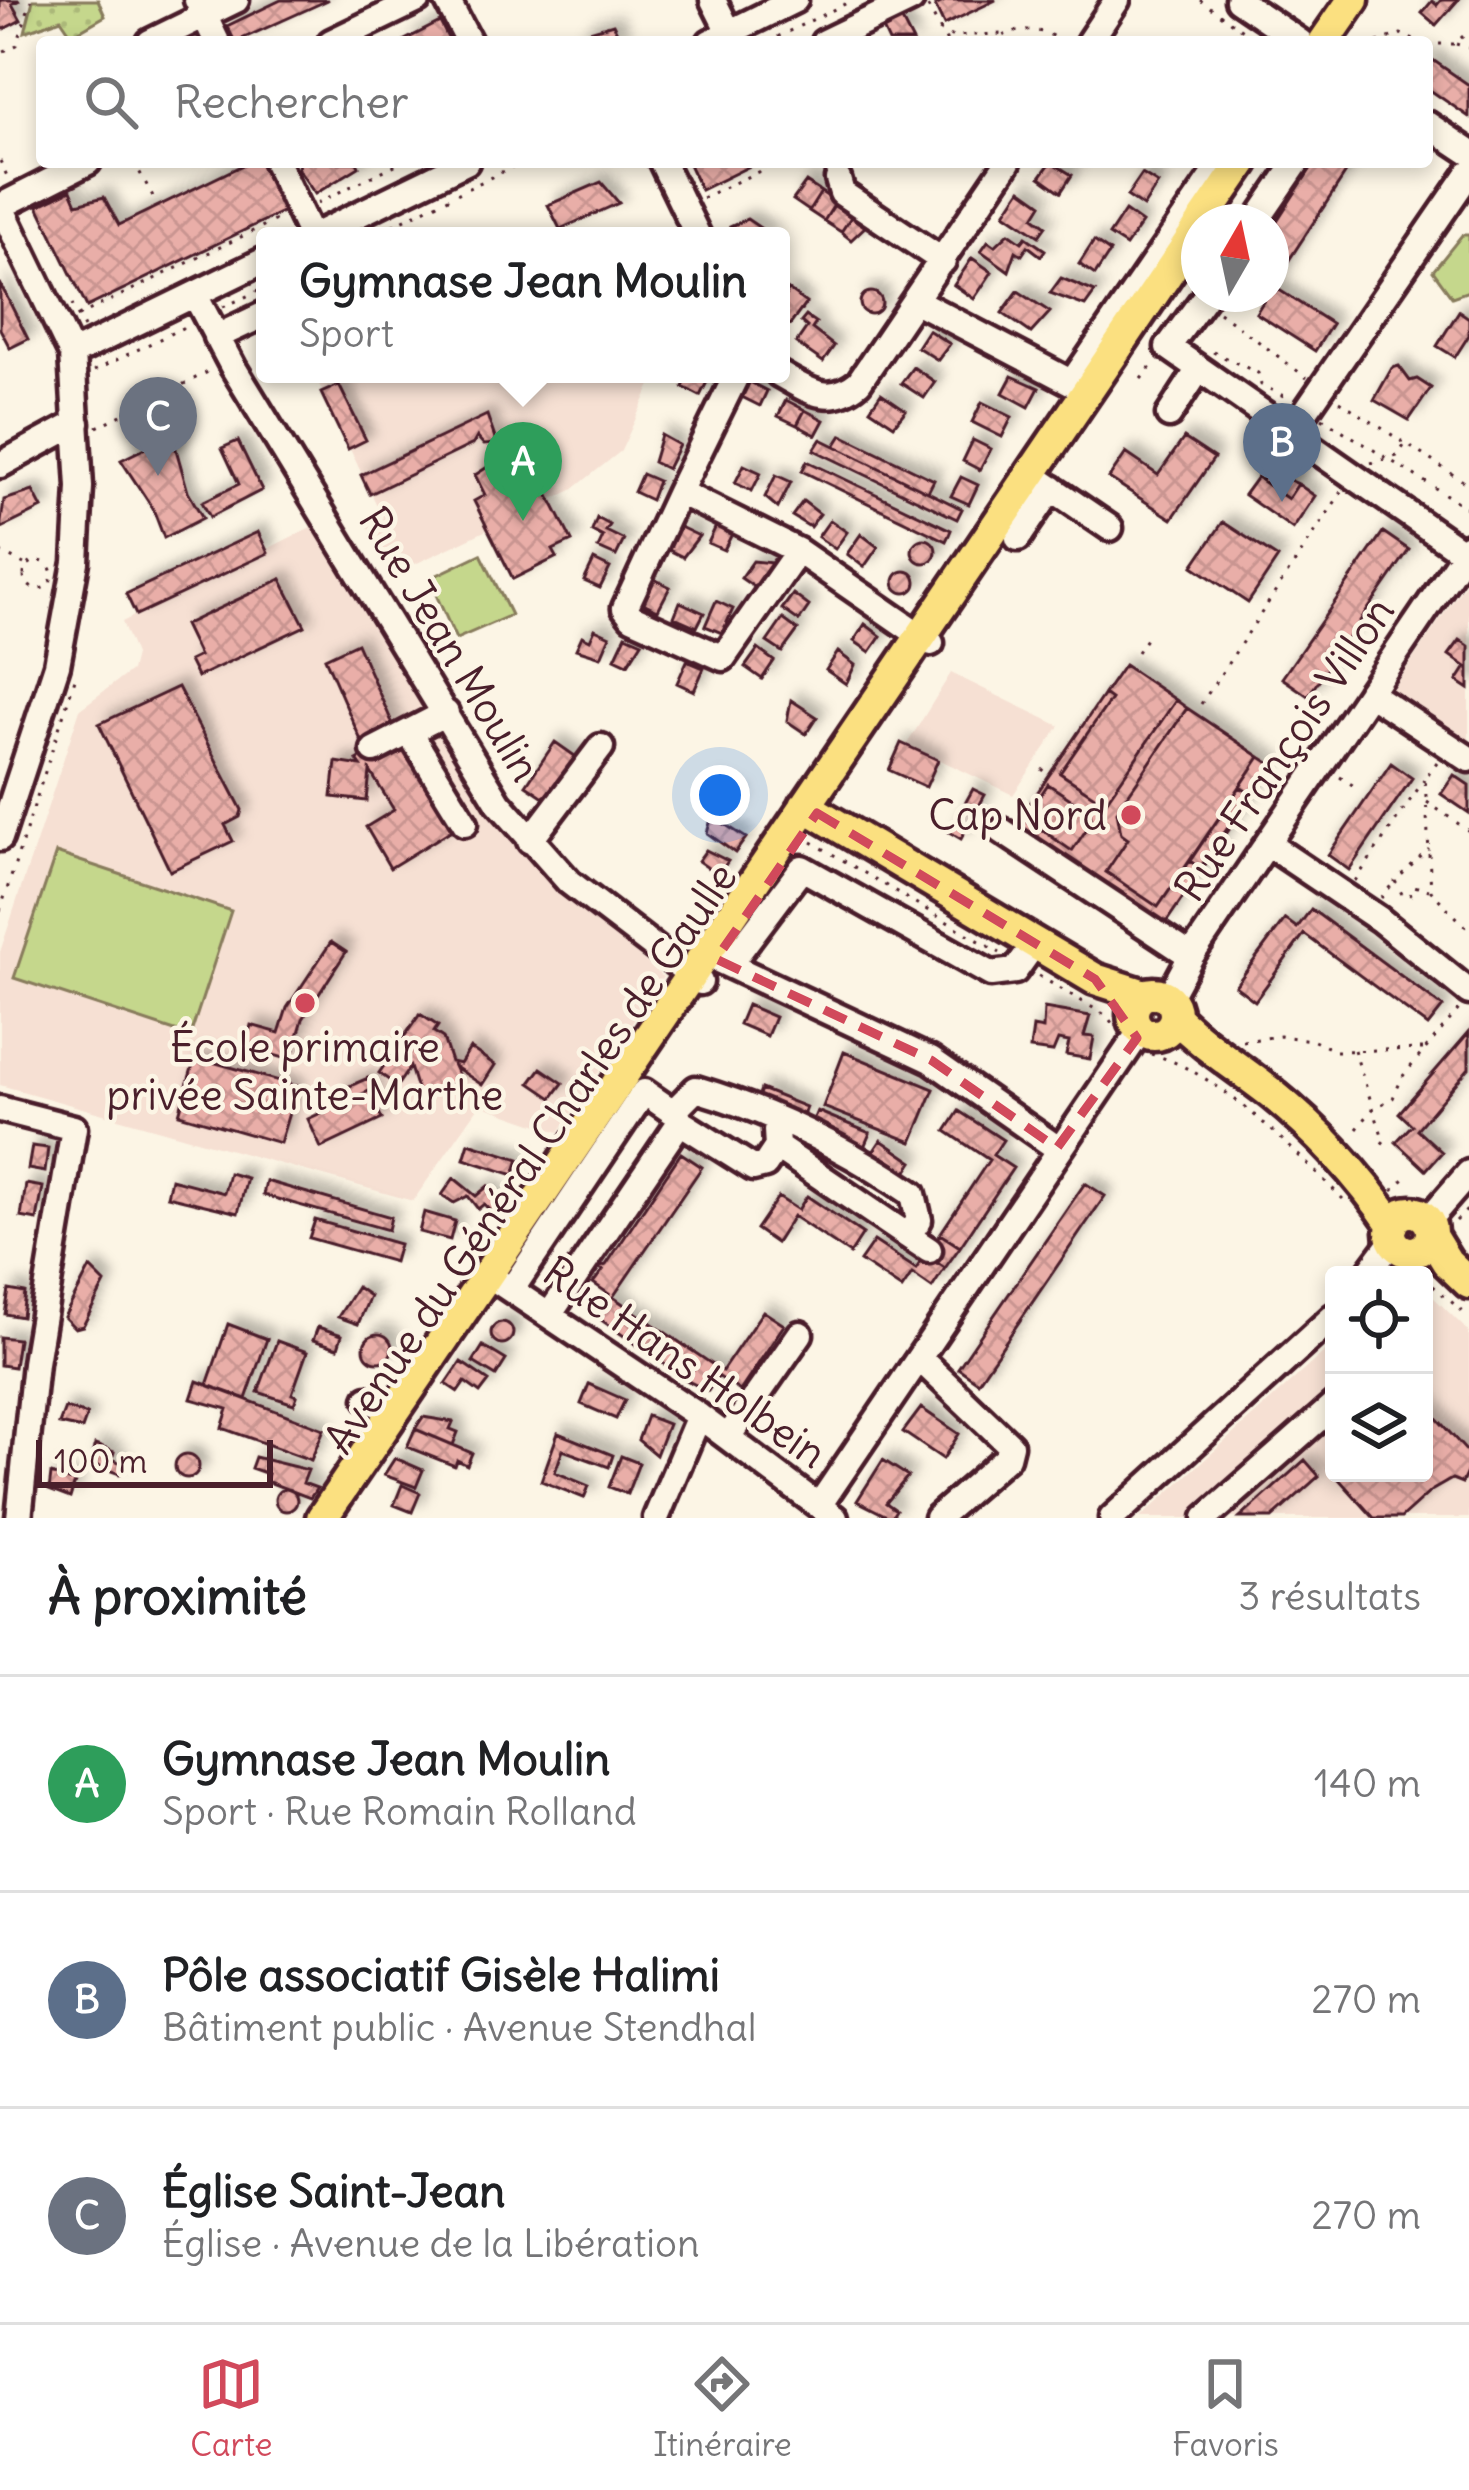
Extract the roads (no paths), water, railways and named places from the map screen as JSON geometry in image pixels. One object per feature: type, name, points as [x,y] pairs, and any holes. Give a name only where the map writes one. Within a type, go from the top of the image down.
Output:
[{"type":"main road","points":[[1328,36],[1353,0]]},
{"type":"main road","points":[[1345,36],[1370,0]]},
{"type":"main road","name":"Avenue du Général Charles de Gaulle","points":[[1215,204],[1239,168]]},
{"type":"main road","points":[[1231,204],[1255,168]]},
{"type":"main road","name":"Avenue du Général Charles de Gaulle","points":[[337,1518],[1181,253]]},
{"type":"main road","name":"Avenue du Général Charles de Gaulle","points":[[926,640],[1046,485],[1086,390],[1181,273]]},
{"type":"main road","points":[[811,809],[1154,1015],[1271,1093],[1426,1238]]},
{"type":"main road","name":"Avenue du Général Charles de Gaulle","points":[[322,1518],[381,1406],[499,1281]]},
{"type":"street","points":[[160,36],[201,8],[236,0]]},
{"type":"street","points":[[343,36],[418,0]]},
{"type":"street","points":[[447,0],[466,36]]},
{"type":"street","points":[[713,0],[719,36]]},
{"type":"street","points":[[721,36],[795,0]]},
{"type":"street","points":[[836,36],[911,0]]},
{"type":"street","points":[[1093,36],[1118,0]]},
{"type":"street","points":[[1238,0],[1291,36]]},
{"type":"street","points":[[201,8],[215,36]]},
{"type":"street","points":[[1433,128],[1469,152]]},
{"type":"street","points":[[0,838],[42,719],[71,593],[86,425],[74,366],[0,206],[76,168]]},
{"type":"street","points":[[279,168],[308,227]]},
{"type":"street","points":[[311,227],[452,168]]},
{"type":"street","points":[[665,168],[694,227]]},
{"type":"street","points":[[790,380],[820,396],[848,391],[916,301],[1004,168]]},
{"type":"street","points":[[916,301],[1086,390],[1218,168]]},
{"type":"street","points":[[1268,204],[1293,168]]},
{"type":"street","points":[[832,171],[842,193],[943,261]]},
{"type":"street","points":[[1290,434],[1469,172]]},
{"type":"street","points":[[205,316],[256,268]]},
{"type":"street","points":[[1194,312],[1168,347],[1466,550]]},
{"type":"street","points":[[74,366],[205,316],[256,314]]},
{"type":"street","name":"Rue Jean Moulin","points":[[205,316],[499,803],[584,894],[707,967],[931,1060],[1057,1148]]},
{"type":"street","points":[[1169,415],[1199,369]]},
{"type":"street","points":[[732,383],[625,608],[632,617],[723,658],[798,551]]},
{"type":"street","points":[[0,466],[86,425]]},
{"type":"street","points":[[1018,538],[1046,485],[1110,528]]},
{"type":"street","points":[[679,492],[798,551],[926,640]]},
{"type":"street","name":"Rue François Villon","points":[[827,1511],[919,1358],[1057,1148],[1154,1015],[1466,550]]},
{"type":"street","points":[[1369,693],[1459,753]]},
{"type":"street","points":[[374,750],[446,713]]},
{"type":"street","points":[[409,733],[465,824]]},
{"type":"street","points":[[530,841],[601,747]]},
{"type":"street","points":[[1002,831],[1191,956]]},
{"type":"street","points":[[1269,845],[1345,896],[1469,994]]},
{"type":"street","points":[[707,967],[802,868],[991,974],[1015,971],[1035,944]]},
{"type":"street","points":[[550,1314],[678,1118],[691,1089],[839,1146],[913,1194],[928,1250]]},
{"type":"street","points":[[499,1281],[644,1092],[753,1168],[765,1165],[777,1147],[775,1121]]},
{"type":"street","points":[[0,1109],[74,1128],[35,1363],[19,1518]]},
{"type":"street","points":[[777,1147],[971,1278]]},
{"type":"street","points":[[1390,1266],[1426,1238],[1469,1173]]},
{"type":"street","points":[[1381,1266],[1426,1238]]},
{"type":"street","name":"Rue Hans Holbein","points":[[499,1281],[728,1436],[827,1511]]},
{"type":"street","points":[[1123,1515],[1325,1324]]},
{"type":"street","points":[[728,1436],[800,1334]]},
{"type":"street","points":[[919,1358],[1010,1444],[1007,1457],[937,1518]]},
{"type":"street","points":[[1206,1518],[1325,1413]]},
{"type":"street","points":[[656,1518],[699,1416]]},
{"type":"tunnel","points":[[960,813],[973,818]]},
{"type":"place","name":"Église Saint-Jean","points":[[158,476]]},
{"type":"place","name":"Pôle associatif Gisèle Halimi","points":[[1282,502]]},
{"type":"place","name":"Gymnase Jean Moulin","points":[[523,521]]},
{"type":"place","name":"Cap Nord","points":[[1131,815]]},
{"type":"place","name":"École primaire privée Sainte-Marthe","points":[[305,1003]]}]
